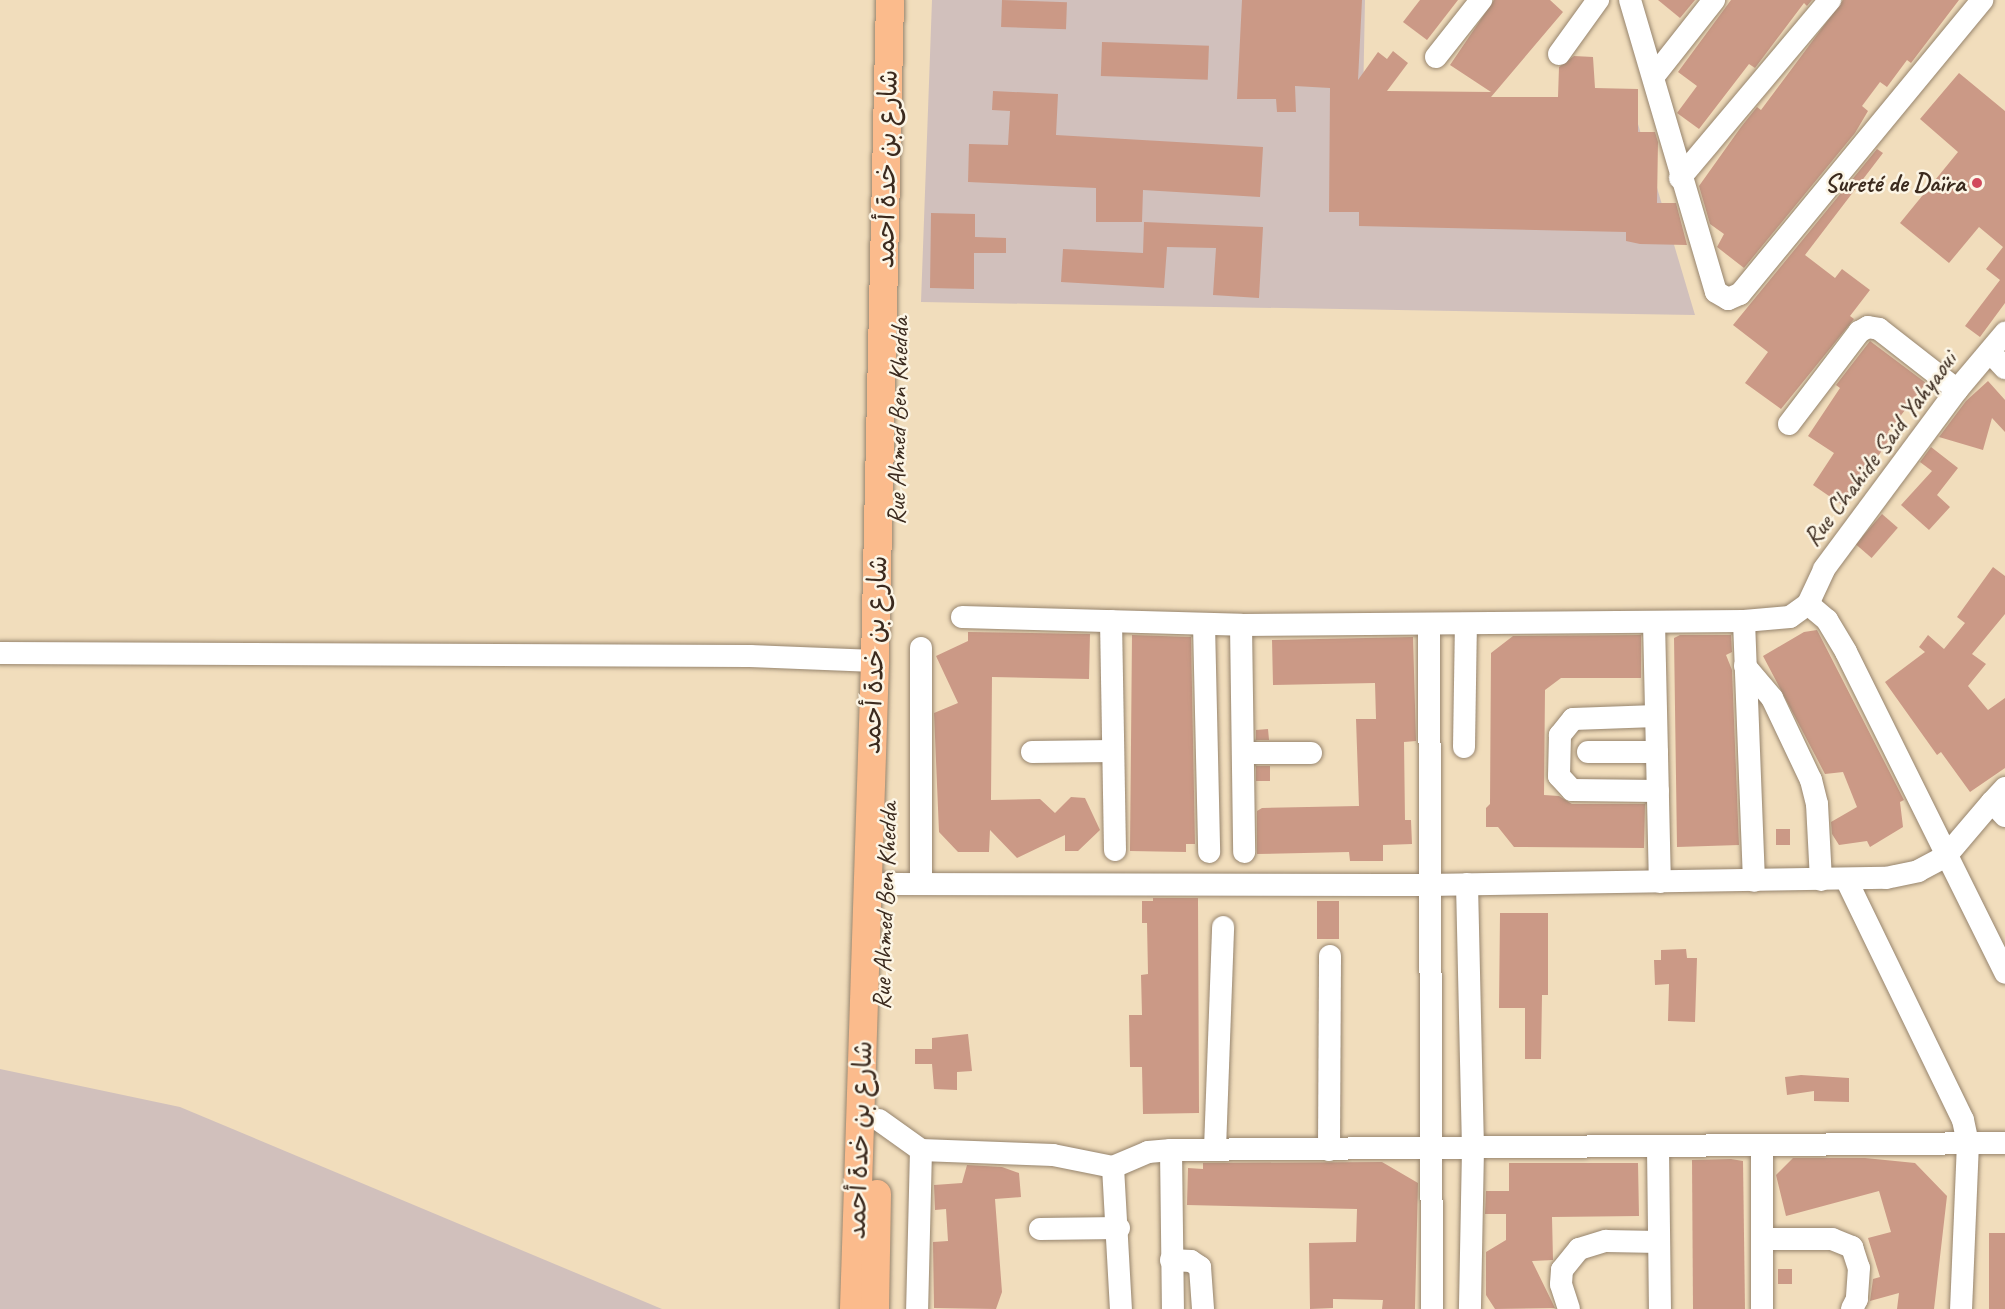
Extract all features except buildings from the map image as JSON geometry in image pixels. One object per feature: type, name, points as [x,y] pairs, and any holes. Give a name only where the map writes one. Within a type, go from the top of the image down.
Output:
[{"type":"main road","name":"شارع بن خدة أحمد","points":[[854,1309],[875,661],[890,0]]},
{"type":"main road","name":"Rue Ahmed Ben Khedda","points":[[875,1309],[907,0]]},
{"type":"street","points":[[1436,57],[1481,0]]},
{"type":"street","points":[[1559,54],[1598,0]]},
{"type":"street","points":[[1630,0],[1654,76],[1680,178],[1716,292],[1721,297],[1735,298],[1982,0]]},
{"type":"street","points":[[1654,76],[1714,0]]},
{"type":"street","points":[[1680,178],[1830,0]]},
{"type":"street","points":[[1789,424],[1859,332],[1868,327],[1879,329],[1957,390]]},
{"type":"street","name":"Rue Chahide Said Yahyaoui","points":[[1808,604],[1824,569],[1957,390],[1998,360],[2005,333]]},
{"type":"street","points":[[962,617],[1241,625],[1744,621],[1790,617],[1808,604],[1827,620],[1846,652],[2005,973]]},
{"type":"street","points":[[1111,621],[1115,850]]},
{"type":"street","points":[[1744,621],[1754,881]]},
{"type":"street","points":[[1654,622],[1660,882]]},
{"type":"street","points":[[1204,624],[1209,852]]},
{"type":"street","points":[[1241,625],[1244,852]]},
{"type":"street","points":[[1429,625],[1427,885],[1433,1150],[1432,1309]]},
{"type":"street","points":[[1464,747],[1466,625]]},
{"type":"street","points":[[921,648],[921,884]]},
{"type":"street","points":[[0,653],[738,656],[875,661]]},
{"type":"street","points":[[1745,666],[1772,698],[1811,780],[1817,804],[1821,880]]},
{"type":"street","points":[[1656,716],[1573,720],[1560,735],[1558,776],[1572,790],[1658,791]]},
{"type":"street","points":[[1032,752],[1113,751]]},
{"type":"street","points":[[1588,753],[1657,752]]},
{"type":"street","points":[[1243,753],[1311,753]]},
{"type":"street","points":[[885,884],[1427,885],[1821,880],[1902,875],[1946,856],[2001,802]]},
{"type":"street","points":[[1846,879],[1954,1101],[1968,1143],[1961,1309]]},
{"type":"street","points":[[1467,884],[1473,1149],[1470,1309]]},
{"type":"street","points":[[1215,1149],[1223,927]]},
{"type":"street","points":[[1329,1149],[1330,956]]},
{"type":"street","points":[[879,1120],[921,1149],[1053,1155],[1113,1167],[1148,1152],[1171,1149],[1433,1150],[2005,1143]]},
{"type":"street","points":[[1762,1146],[1762,1309]]},
{"type":"street","points":[[1658,1148],[1660,1309]]},
{"type":"street","points":[[917,1309],[921,1149]]},
{"type":"street","points":[[1171,1149],[1173,1309]]},
{"type":"street","points":[[1113,1167],[1119,1228],[1121,1309]]},
{"type":"street","points":[[1040,1228],[1119,1228]]},
{"type":"street","points":[[1762,1239],[1832,1239],[1852,1247],[1859,1268],[1857,1299],[1851,1309]]},
{"type":"street","points":[[1569,1309],[1562,1291],[1562,1270],[1579,1249],[1606,1241],[1659,1242]]},
{"type":"street","points":[[1171,1260],[1191,1261],[1200,1267],[1203,1309]]},
{"type":"shaded area","points":[[932,0],[1365,0],[1363,102],[1632,104],[1695,315],[921,302]]},
{"type":"shaded area","points":[[0,1069],[180,1107],[662,1309],[0,1309]]},
{"type":"place","name":"Sureté de Daïra","points":[[1977,183]]}]
